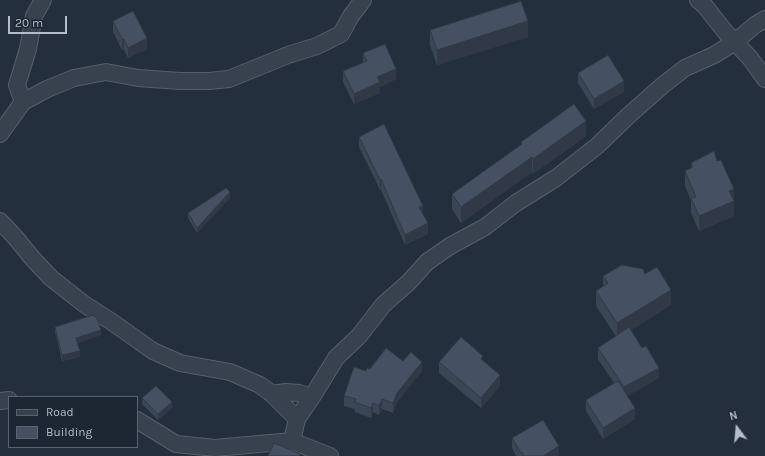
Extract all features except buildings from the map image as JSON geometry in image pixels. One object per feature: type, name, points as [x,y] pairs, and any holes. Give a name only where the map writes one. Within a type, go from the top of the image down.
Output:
[{"type":"street","points":[[23,102],[17,85],[28,49],[34,16],[43,0]]},
{"type":"street","points":[[0,134],[23,102],[47,89],[74,78],[106,72],[138,78],[209,81],[229,79],[288,55],[317,46],[341,34],[351,16],[363,0]]},
{"type":"street","points":[[698,0],[750,58],[765,79]]},
{"type":"street","points":[[292,440],[297,419],[336,358],[359,336],[383,305],[409,282],[427,262],[450,246],[485,227],[516,203],[556,178],[597,146],[657,90],[685,68],[714,55],[735,42],[755,25],[765,19]]},
{"type":"street","points":[[0,221],[15,236],[50,278],[84,304],[153,351],[180,363],[230,372],[260,385],[272,394],[297,419]]},
{"type":"street","points":[[272,394],[286,392],[299,393],[312,397]]},
{"type":"street","points":[[138,421],[176,444],[216,448],[292,440],[330,456]]}]
